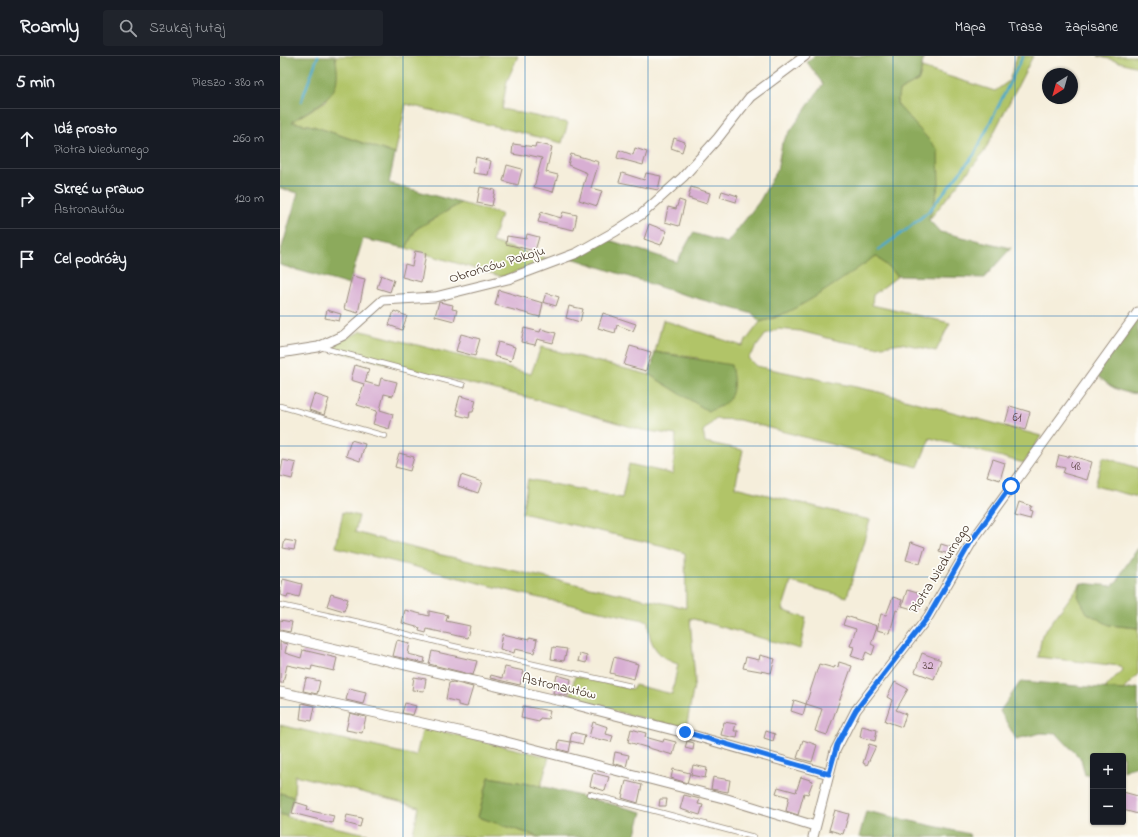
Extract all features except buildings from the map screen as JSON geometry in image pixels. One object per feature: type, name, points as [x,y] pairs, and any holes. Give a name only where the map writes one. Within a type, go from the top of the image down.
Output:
[{"type":"street","name":"Obrońców Pokoju","points":[[280,353],[318,347],[344,335],[383,300],[435,297],[513,278],[577,253],[616,231],[642,214],[679,180],[718,138],[750,97],[805,56]]},
{"type":"street","name":"Piotra Niedurnego","points":[[812,837],[837,745],[856,710],[928,617],[972,540],[1138,312]]},
{"type":"street","name":"Astronautów","points":[[280,636],[671,729],[829,774]]},
{"type":"street","points":[[280,692],[491,738],[727,799],[815,826]]},
{"type":"lane","points":[[318,347],[463,385]]},
{"type":"lane","points":[[280,406],[385,436]]},
{"type":"lane","points":[[280,605],[364,623],[449,645],[631,686]]},
{"type":"lane","points":[[590,794],[754,837]]},
{"type":"green space","points":[[280,56],[335,56],[337,71],[333,91],[328,98],[292,122],[313,126],[395,154],[389,183],[461,203],[416,229],[406,248],[363,239],[349,285],[280,265],[280,254],[298,193],[280,188]]},
{"type":"green space","points":[[335,56],[518,56],[507,81],[502,109],[568,123],[562,143],[406,104],[395,154],[313,126],[291,122],[326,101],[336,60]]},
{"type":"green space","points":[[814,56],[924,56],[919,80],[899,91],[897,104],[938,150],[939,184],[929,220],[940,232],[1011,248],[984,278],[898,276],[876,256],[805,303],[790,311],[760,322],[753,314],[678,293],[572,258],[609,240],[677,262],[693,233],[727,243],[759,202],[777,170],[782,143],[823,84],[807,62]]},
{"type":"green space","points":[[1017,56],[1033,56],[984,152],[929,220],[939,184],[897,104],[899,91],[919,80],[922,68],[995,91],[1009,81]]},
{"type":"green space","points":[[1098,56],[1138,56],[1138,67]]},
{"type":"green space","points":[[461,203],[501,214],[492,242],[548,259],[503,277],[406,248],[416,229]]},
{"type":"green space","points":[[876,256],[898,276],[873,295],[872,305],[950,323],[936,351],[901,343],[876,347],[839,341],[800,331],[778,329],[766,334],[748,358],[756,366],[875,391],[1041,436],[1024,463],[930,438],[918,467],[739,420],[716,419],[703,431],[705,442],[743,450],[735,487],[870,520],[847,597],[791,582],[782,610],[806,618],[800,649],[690,618],[695,680],[686,729],[569,700],[575,676],[633,689],[635,685],[672,694],[678,664],[664,658],[655,648],[648,629],[648,621],[535,597],[336,547],[343,512],[359,516],[355,532],[428,552],[686,608],[685,553],[664,546],[522,513],[528,479],[622,498],[629,464],[673,474],[676,435],[642,430],[538,400],[323,348],[362,331],[531,374],[541,347],[650,375],[709,411],[698,358],[655,352],[663,320],[742,346],[760,322],[775,318],[805,301]]},
{"type":"green space","points":[[1138,317],[1138,394],[1125,392],[1115,388],[1106,383],[1096,374]]},
{"type":"green space","points":[[655,352],[731,365],[733,374],[732,394],[724,404],[708,411],[650,375]]},
{"type":"green space","points":[[1103,457],[1138,468],[1138,497],[1095,486]]},
{"type":"green space","points":[[1138,548],[1138,628],[1109,625],[1087,613],[1078,596],[1081,583],[1112,586],[1118,581],[1123,570]]},
{"type":"green space","points":[[1081,583],[1078,596],[1109,625],[1138,628],[1138,674],[1123,690],[1105,688],[1122,670],[1120,666],[1038,657],[1042,635]]},
{"type":"green space","points":[[1021,681],[1123,690],[1138,688],[1138,765],[1126,770],[1126,753],[1090,753],[1090,775],[1085,775],[1081,759],[1057,734],[1041,733],[1016,739],[1000,711]]},
{"type":"green space","points":[[280,725],[416,756],[423,727],[549,757],[541,786],[489,777],[478,817],[539,837],[412,837],[419,807],[295,775],[294,797],[280,793]]},
{"type":"green space","points":[[489,777],[541,786],[642,812],[635,837],[539,837],[478,817]]},
{"type":"green space","points":[[280,793],[294,797],[287,816],[280,814]]},
{"type":"green space","points":[[866,811],[969,834],[970,837],[859,837]]},
{"type":"green space","points":[[280,814],[291,818],[381,837],[280,837]]},
{"type":"waterway","points":[[301,102],[318,56]]},
{"type":"waterway","points":[[878,250],[929,211],[974,155],[1023,56]]},
{"type":"route","points":[[685,732],[829,774],[837,745],[856,710],[928,617],[972,540],[1011,486]]}]
